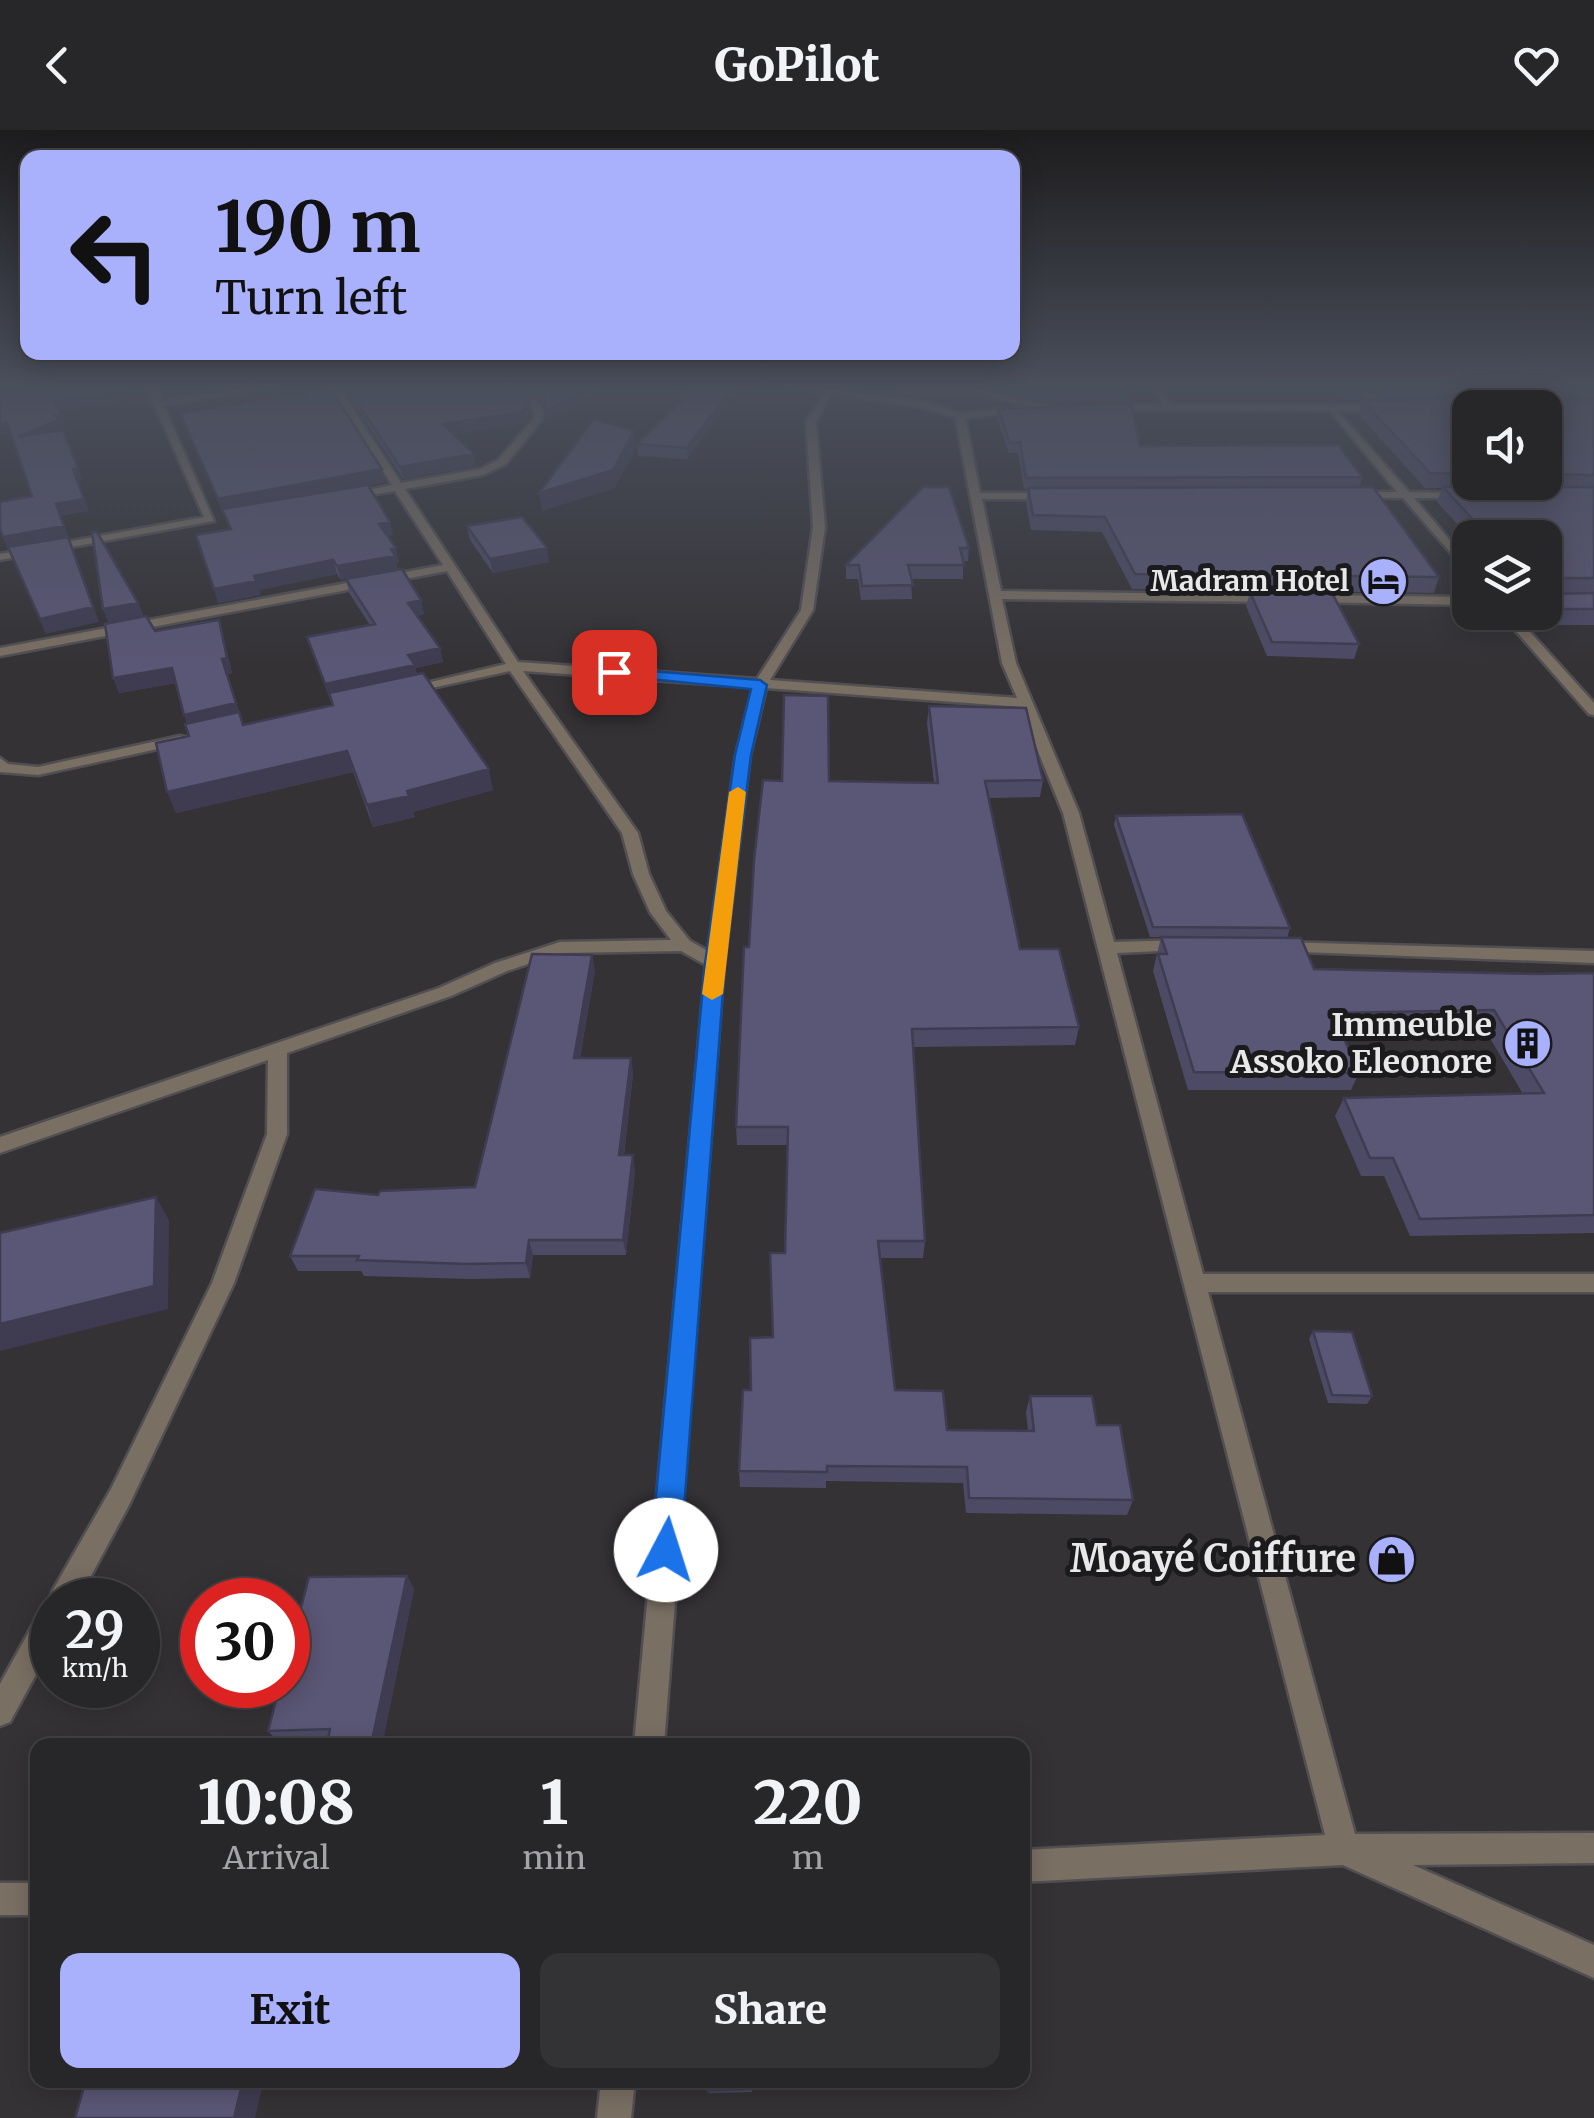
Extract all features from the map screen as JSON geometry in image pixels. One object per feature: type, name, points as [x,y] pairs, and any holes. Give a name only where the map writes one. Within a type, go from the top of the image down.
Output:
[{"type":"street","points":[[193,479],[210,519]]},
{"type":"street","points":[[395,479],[514,666],[630,833],[641,874],[658,912],[684,945],[715,964]]},
{"type":"street","points":[[324,500],[450,479]]},
{"type":"street","points":[[651,1738],[715,964],[743,755],[760,685],[807,610],[819,526],[815,479]]},
{"type":"street","points":[[974,479],[1008,664],[1028,702],[1071,813],[1344,1850]]},
{"type":"street","points":[[1394,479],[1452,549]]},
{"type":"street","points":[[1330,495],[1452,495]]},
{"type":"street","points":[[978,496],[1057,496]]},
{"type":"street","points":[[0,558],[229,516]]},
{"type":"street","points":[[0,652],[451,567]]},
{"type":"street","points":[[995,595],[1452,601]]},
{"type":"street","points":[[1520,630],[1594,711]]},
{"type":"street","points":[[380,696],[514,666],[1028,702]]},
{"type":"street","points":[[0,762],[3,768],[38,772],[188,738]]},
{"type":"street","points":[[0,1145],[560,948],[684,945]]},
{"type":"street","points":[[1109,948],[1210,945]]},
{"type":"street","points":[[1266,946],[1594,958]]},
{"type":"street","points":[[74,1578],[120,1497],[224,1283],[277,1134],[278,1050]]},
{"type":"street","points":[[1197,1283],[1594,1283]]},
{"type":"street","points":[[0,1712],[30,1658]]},
{"type":"street","points":[[1030,1866],[1344,1850],[1594,1848]]},
{"type":"street","points":[[1344,1850],[1594,1962]]},
{"type":"street","points":[[0,1899],[30,1898]]},
{"type":"street","points":[[614,2118],[617,2088]]},
{"type":"building","points":[[26,479],[77,479],[84,499],[56,504],[64,526],[3,537],[0,502],[32,496]]},
{"type":"building","points":[[209,479],[329,479],[218,499]]},
{"type":"building","points":[[550,479],[585,479],[539,493]]},
{"type":"building","points":[[368,485],[390,522],[379,524],[396,548],[391,549],[395,556],[337,566],[333,560],[254,576],[256,581],[214,589],[196,535],[231,529],[222,509]]},
{"type":"building","points":[[923,487],[949,487],[969,548],[960,548],[964,565],[908,565],[913,585],[862,586],[859,565],[846,565]]},
{"type":"building","points":[[1373,487],[1439,577],[1135,574],[1105,517],[1033,515],[1028,488]]},
{"type":"building","points":[[1562,487],[1594,487],[1594,578],[1562,578],[1562,520],[1473,520],[1455,500],[1562,500]]},
{"type":"building","points":[[522,517],[547,548],[490,559],[467,526]]},
{"type":"building","points":[[92,532],[97,532],[138,603],[103,609]]},
{"type":"building","points":[[68,537],[93,607],[40,619],[8,547]]},
{"type":"building","points":[[402,569],[421,600],[408,603],[440,648],[408,655],[415,665],[325,684],[307,637],[375,624],[346,579]]},
{"type":"building","points":[[1250,592],[1332,593],[1359,644],[1272,642]]},
{"type":"building","points":[[1594,593],[1594,609],[1562,609],[1562,594]]},
{"type":"building","points":[[146,616],[155,631],[219,620],[227,658],[222,659],[236,703],[184,715],[172,668],[113,678],[105,624]]},
{"type":"building","points":[[423,673],[489,769],[407,791],[409,796],[367,805],[347,751],[167,792],[156,743],[189,736],[185,724],[239,712],[243,725],[333,705],[329,693]]},
{"type":"building","points":[[784,695],[828,696],[829,781],[938,783],[929,706],[1026,708],[1043,780],[985,781],[1020,949],[1059,949],[1079,1027],[912,1029],[925,1241],[878,1241],[895,1390],[943,1391],[947,1430],[1034,1431],[1030,1396],[1092,1396],[1097,1425],[1120,1425],[1133,1500],[969,1498],[967,1467],[827,1466],[827,1472],[739,1471],[743,1390],[751,1390],[750,1338],[773,1337],[770,1253],[785,1253],[788,1127],[736,1127],[744,947],[749,947],[763,780],[782,781]]},
{"type":"building","points":[[1242,814],[1290,928],[1153,927],[1116,816]]},
{"type":"building","points":[[1161,937],[1301,938],[1314,969],[1594,973],[1594,1215],[1420,1219],[1393,1158],[1370,1158],[1344,1098],[1544,1093],[1494,1010],[1333,1013],[1359,1073],[1194,1072],[1158,954],[1167,954]]},
{"type":"building","points":[[532,954],[592,955],[574,1058],[631,1058],[619,1155],[633,1155],[623,1240],[529,1240],[526,1263],[290,1256],[315,1189],[378,1195],[380,1191],[475,1187]]},
{"type":"building","points":[[156,1197],[154,1286],[0,1324],[0,1233]]},
{"type":"building","points":[[1313,1331],[1352,1332],[1372,1396],[1332,1395]]},
{"type":"building","points":[[407,1576],[372,1738],[328,1738],[330,1729],[268,1731],[274,1708],[310,1708],[309,1578]]},
{"type":"building","points":[[84,2088],[241,2088],[234,2118],[75,2118]]},
{"type":"building","points":[[708,2088],[751,2088],[751,2089]]},
{"type":"slow traffic","points":[[712,994],[738,792]]},
{"type":"place","name":"Madram Hotel","points":[[1384,581]]},
{"type":"place","name":"Immeuble Assoko Eleonore","points":[[1527,1043]]},
{"type":"place","name":"Moayé Coiffure","points":[[1391,1559]]},
{"type":"route","points":[[614,672],[760,685],[743,755],[715,964],[666,1550]]}]
